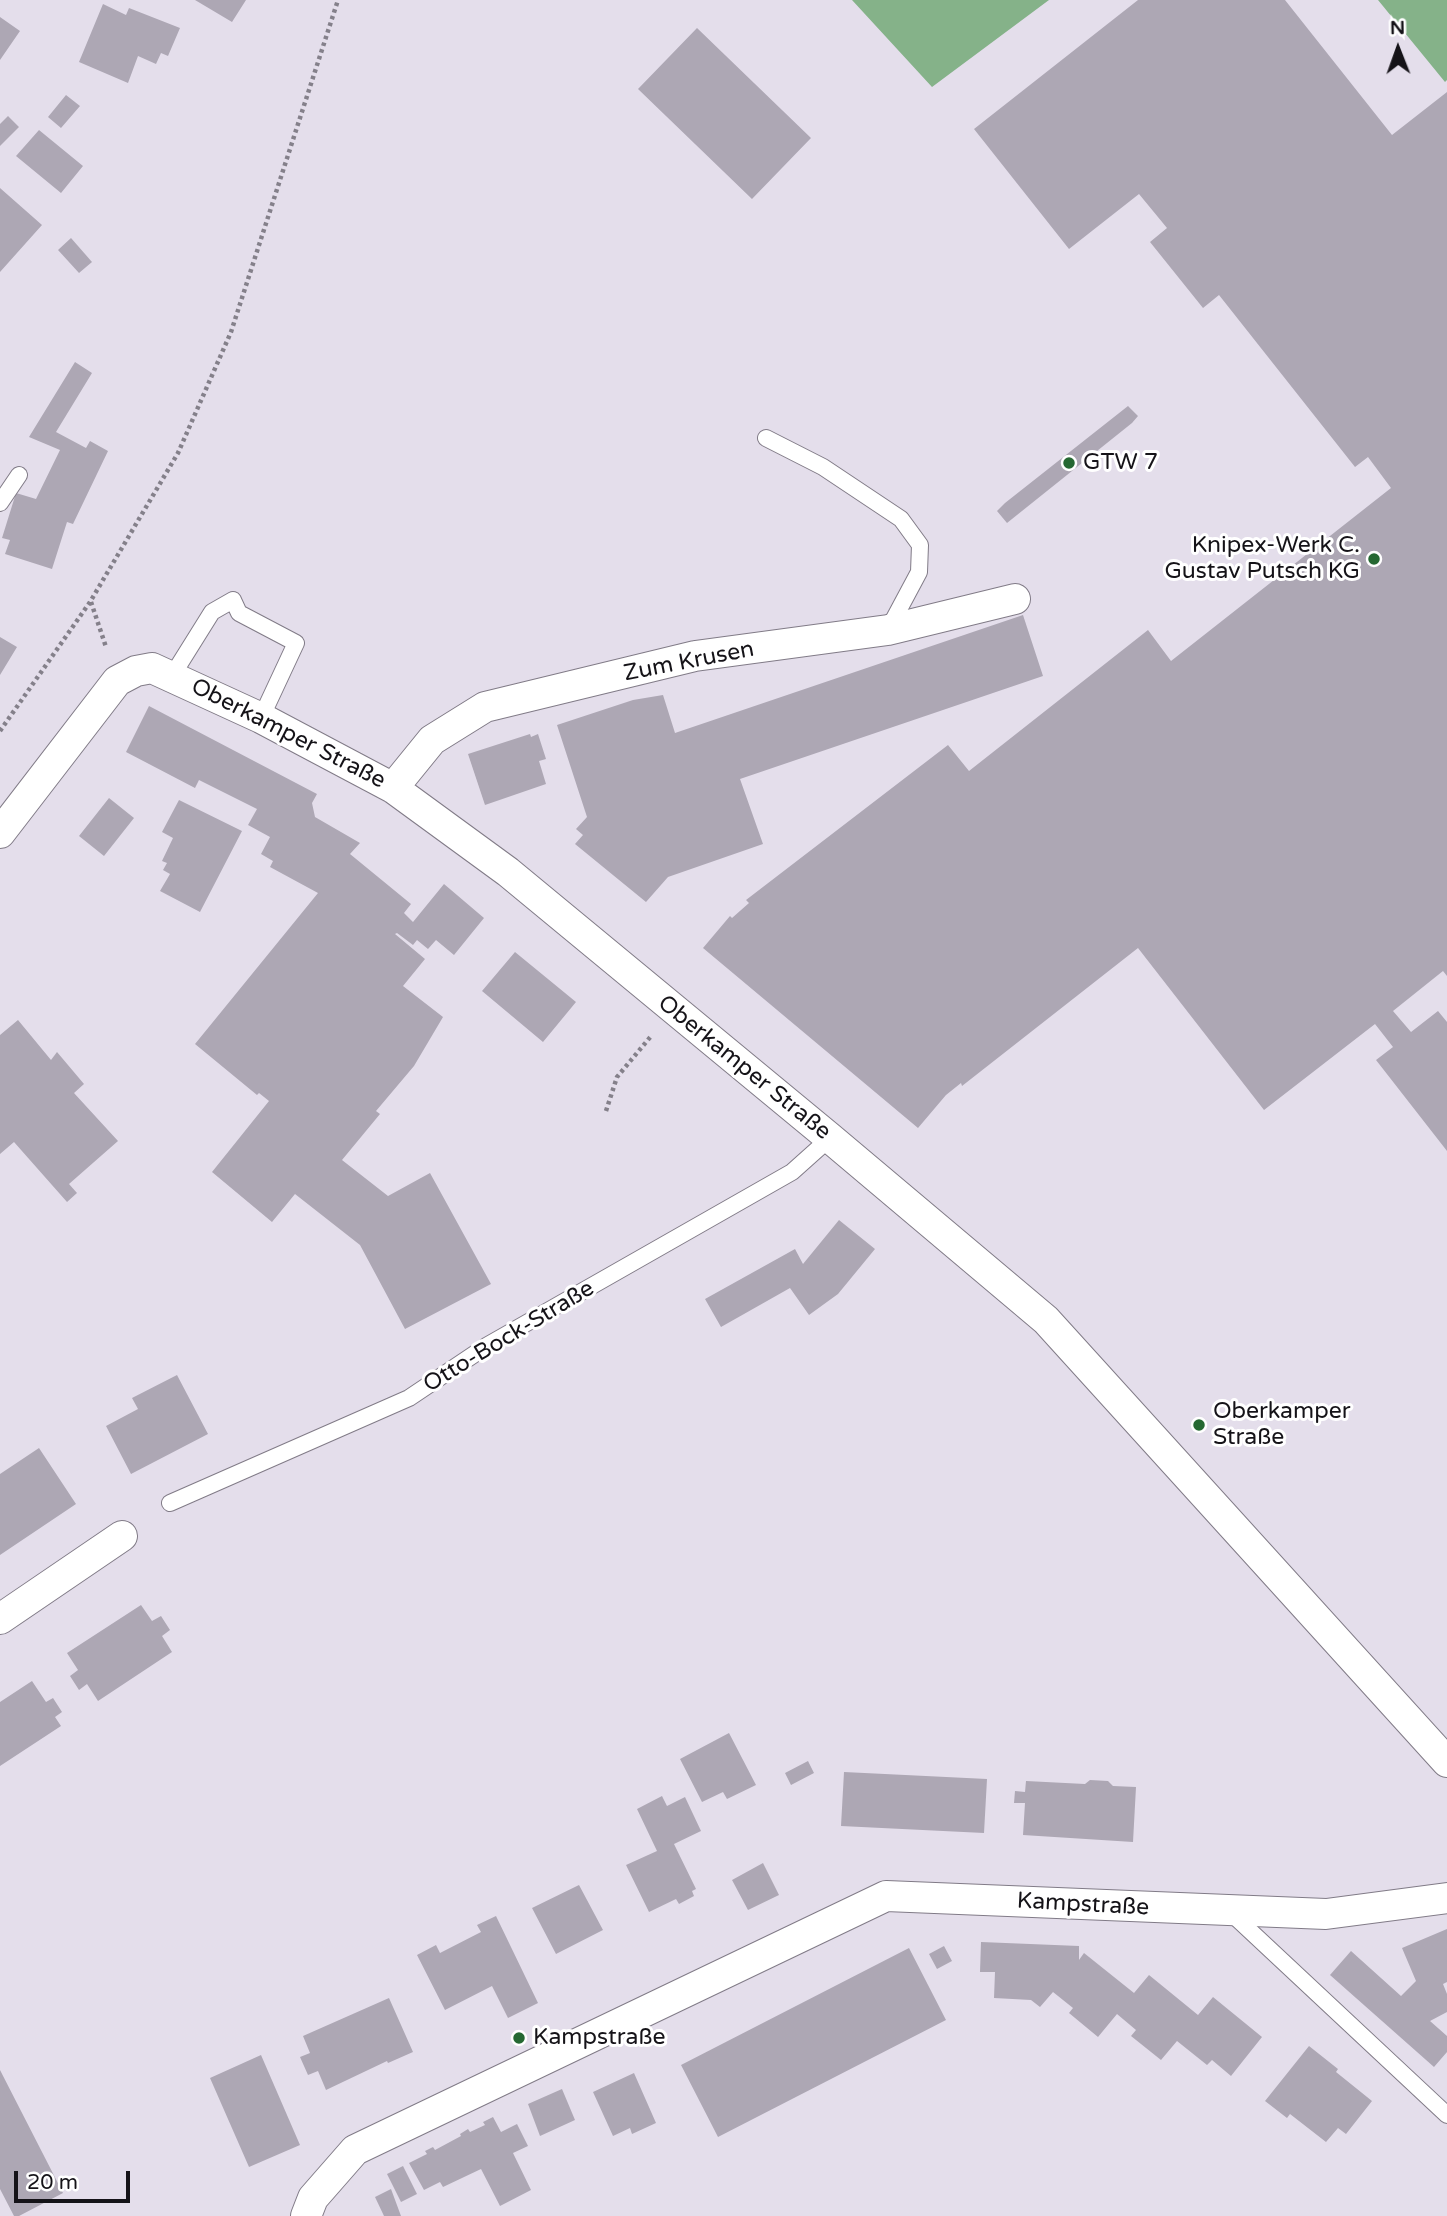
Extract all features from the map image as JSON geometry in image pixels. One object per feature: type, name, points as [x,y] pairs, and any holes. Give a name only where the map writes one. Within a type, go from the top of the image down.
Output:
[{"type":"street","name":"Zum Krusen","points":[[393,788],[432,740],[485,707],[695,656],[888,630],[1015,599]]},
{"type":"street","name":"Oberkamper Straße","points":[[117,681],[136,671],[152,668],[261,718],[393,788],[508,872],[1046,1320],[1447,1762]]},
{"type":"street","points":[[0,833],[117,681]]},
{"type":"street","points":[[0,1619],[122,1536]]},
{"type":"street","name":"Kampstraße","points":[[306,2216],[313,2198],[355,2150],[886,1896],[1326,1914],[1447,1898]]},
{"type":"lane","points":[[766,438],[823,467],[901,519],[920,545],[919,572],[888,630]]},
{"type":"lane","points":[[0,503],[19,475]]},
{"type":"lane","points":[[172,676],[212,612],[233,600],[239,613],[296,643],[261,718]]},
{"type":"lane","name":"Otto-Bock-Straße","points":[[170,1503],[408,1398],[488,1345],[792,1172],[830,1138]]},
{"type":"lane","points":[[1229,1911],[1447,2115]]},
{"type":"path","points":[[0,731],[90,601],[178,453],[231,332],[338,0]]},
{"type":"path","points":[[90,601],[117,681]]},
{"type":"path","points":[[606,1111],[617,1077],[673,1009]]},
{"type":"green space","points":[[852,0],[1049,0],[932,87]]},
{"type":"green space","points":[[1378,0],[1447,0],[1445,82]]},
{"type":"building","points":[[195,0],[246,0],[232,22]]},
{"type":"building","name":"Knipex-Werk C. Gustav Putsch KG","points":[[1138,0],[1285,0],[1392,135],[1447,92],[1447,976],[1443,971],[1393,1011],[1411,1032],[1438,1011],[1447,1022],[1447,1151],[1376,1060],[1393,1047],[1375,1024],[1264,1110],[1138,948],[962,1086],[961,1083],[946,1095],[918,1128],[703,948],[730,916],[732,918],[749,903],[746,900],[948,745],[969,771],[1148,630],[1171,661],[1391,488],[1368,457],[1355,467],[1219,295],[1203,308],[1150,242],[1167,228],[1139,194],[1069,249],[974,129]]},
{"type":"building","points":[[103,4],[126,15],[129,8],[180,28],[168,56],[161,53],[156,64],[138,56],[128,83],[79,62]]},
{"type":"building","points":[[0,17],[20,31],[0,60]]},
{"type":"building","points":[[697,28],[811,138],[752,199],[638,89]]},
{"type":"building","points":[[66,95],[80,106],[61,128],[48,117]]},
{"type":"building","points":[[8,116],[19,127],[0,146],[0,124]]},
{"type":"building","points":[[39,130],[83,166],[61,193],[16,156]]},
{"type":"building","points":[[0,188],[42,225],[0,272]]},
{"type":"building","points":[[71,238],[92,262],[79,273],[58,250]]},
{"type":"building","points":[[75,362],[92,373],[56,432],[86,448],[90,441],[108,451],[73,524],[67,522],[52,569],[5,554],[10,540],[2,538],[16,493],[36,499],[60,450],[29,437]]},
{"type":"building","name":"GTW 7","points":[[1128,406],[1138,416],[1132,423],[1007,523],[997,511],[1005,503]]},
{"type":"building","points":[[1023,615],[1043,676],[740,779],[763,844],[668,877],[646,902],[575,844],[583,835],[576,829],[587,817],[557,725],[633,700],[663,695],[675,733]]},
{"type":"building","points":[[0,637],[17,647],[0,675]]},
{"type":"building","points":[[149,706],[317,794],[312,803],[315,817],[360,843],[350,854],[411,904],[404,913],[413,922],[444,884],[484,918],[454,955],[436,940],[428,949],[417,940],[413,945],[395,934],[425,959],[403,986],[443,1017],[414,1066],[376,1111],[380,1114],[342,1160],[388,1196],[430,1173],[491,1284],[405,1329],[360,1245],[295,1194],[272,1222],[212,1172],[269,1101],[259,1093],[257,1095],[195,1044],[318,893],[270,867],[273,861],[261,854],[270,837],[248,825],[257,809],[199,780],[195,788],[126,752]]},
{"type":"building","points":[[530,734],[531,737],[538,734],[546,759],[539,761],[546,784],[485,805],[468,754]]},
{"type":"building","points":[[109,798],[134,818],[104,856],[79,836]]},
{"type":"building","points":[[179,800],[242,831],[200,912],[160,891],[170,874],[163,870],[167,863],[162,861],[173,838],[162,832]]},
{"type":"building","points":[[515,952],[576,1002],[543,1042],[482,991]]},
{"type":"building","points":[[18,1020],[51,1060],[57,1052],[84,1084],[74,1093],[118,1141],[69,1184],[77,1193],[67,1202],[14,1142],[0,1154],[0,1035]]},
{"type":"building","points":[[839,1220],[875,1249],[838,1294],[809,1315],[790,1288],[721,1327],[705,1299],[795,1249],[803,1264]]},
{"type":"building","points":[[177,1375],[208,1434],[131,1474],[106,1426],[138,1409],[132,1398]]},
{"type":"building","points":[[39,1448],[76,1504],[0,1555],[0,1474]]},
{"type":"building","points":[[141,1605],[152,1621],[161,1616],[170,1630],[162,1636],[172,1652],[98,1701],[87,1684],[79,1690],[70,1676],[78,1670],[67,1653]]},
{"type":"building","points":[[32,1681],[46,1702],[53,1698],[62,1712],[55,1717],[61,1726],[0,1766],[0,1702]]},
{"type":"building","points":[[729,1733],[756,1785],[727,1799],[723,1792],[702,1802],[680,1759]]},
{"type":"building","points":[[808,1761],[814,1773],[791,1785],[785,1773]]},
{"type":"building","points":[[844,1772],[987,1779],[984,1833],[841,1826]]},
{"type":"building","points":[[1090,1780],[1108,1781],[1113,1786],[1136,1787],[1133,1842],[1023,1835],[1025,1803],[1014,1803],[1015,1791],[1025,1792],[1026,1781],[1085,1784]]},
{"type":"building","points":[[662,1796],[667,1806],[685,1797],[701,1831],[674,1844],[696,1889],[692,1891],[694,1896],[679,1904],[676,1899],[649,1912],[626,1865],[657,1851],[637,1809]]},
{"type":"building","points":[[763,1863],[779,1895],[748,1910],[732,1880]]},
{"type":"building","points":[[579,1885],[603,1930],[556,1954],[532,1908]]},
{"type":"building","points":[[496,1916],[538,2003],[508,2018],[492,1986],[445,2010],[417,1955],[436,1945],[440,1953],[481,1932],[477,1925]]},
{"type":"building","points":[[1447,1929],[1447,1982],[1443,1984],[1447,1994],[1447,2012],[1430,2021],[1447,2036],[1447,2052],[1434,2067],[1330,1975],[1351,1951],[1401,1996],[1416,1981],[1402,1948]]},
{"type":"building","points":[[981,1942],[1079,1946],[1079,1960],[1084,1953],[1134,1993],[1149,1975],[1198,2015],[1213,1997],[1262,2037],[1231,2076],[1212,2060],[1207,2065],[1177,2041],[1161,2060],[1131,2036],[1136,2030],[1117,2014],[1098,2037],[1069,2013],[1073,2008],[1053,1992],[1040,2007],[1031,2000],[994,1998],[995,1972],[980,1972]]},
{"type":"building","points":[[944,1946],[952,1961],[937,1969],[929,1954]]},
{"type":"building","points":[[909,1948],[946,2020],[718,2137],[681,2065]]},
{"type":"building","points":[[389,1998],[413,2052],[388,2063],[387,2061],[326,2090],[318,2071],[308,2075],[300,2057],[310,2053],[303,2036]]},
{"type":"building","points":[[1309,2046],[1372,2101],[1346,2134],[1338,2128],[1326,2142],[1290,2114],[1287,2118],[1265,2101]]},
{"type":"building","points":[[261,2055],[300,2145],[249,2167],[210,2078]]},
{"type":"building","points":[[0,2070],[63,2193],[19,2216],[14,2216],[0,2189]]},
{"type":"building","points":[[634,2073],[656,2123],[632,2134],[630,2128],[613,2136],[593,2092]]},
{"type":"building","points":[[562,2089],[575,2120],[540,2136],[528,2104]]},
{"type":"building","points":[[493,2117],[501,2132],[517,2124],[528,2146],[513,2153],[531,2190],[500,2206],[481,2169],[443,2187],[440,2182],[424,2190],[409,2163],[427,2154],[425,2151],[433,2147],[435,2150],[461,2136],[460,2134],[468,2129],[470,2132],[485,2125],[483,2122]]},
{"type":"building","points":[[403,2166],[417,2194],[401,2202],[387,2174]]},
{"type":"building","points":[[391,2189],[401,2216],[384,2216],[375,2197]]},
{"type":"place","name":"GTW 7","points":[[1069,463]]},
{"type":"place","name":"Knipex-Werk C. Gustav Putsch KG","points":[[1374,559]]},
{"type":"place","name":"Oberkamper Straße","points":[[1199,1425]]},
{"type":"place","name":"Kampstraße","points":[[519,2038]]}]
